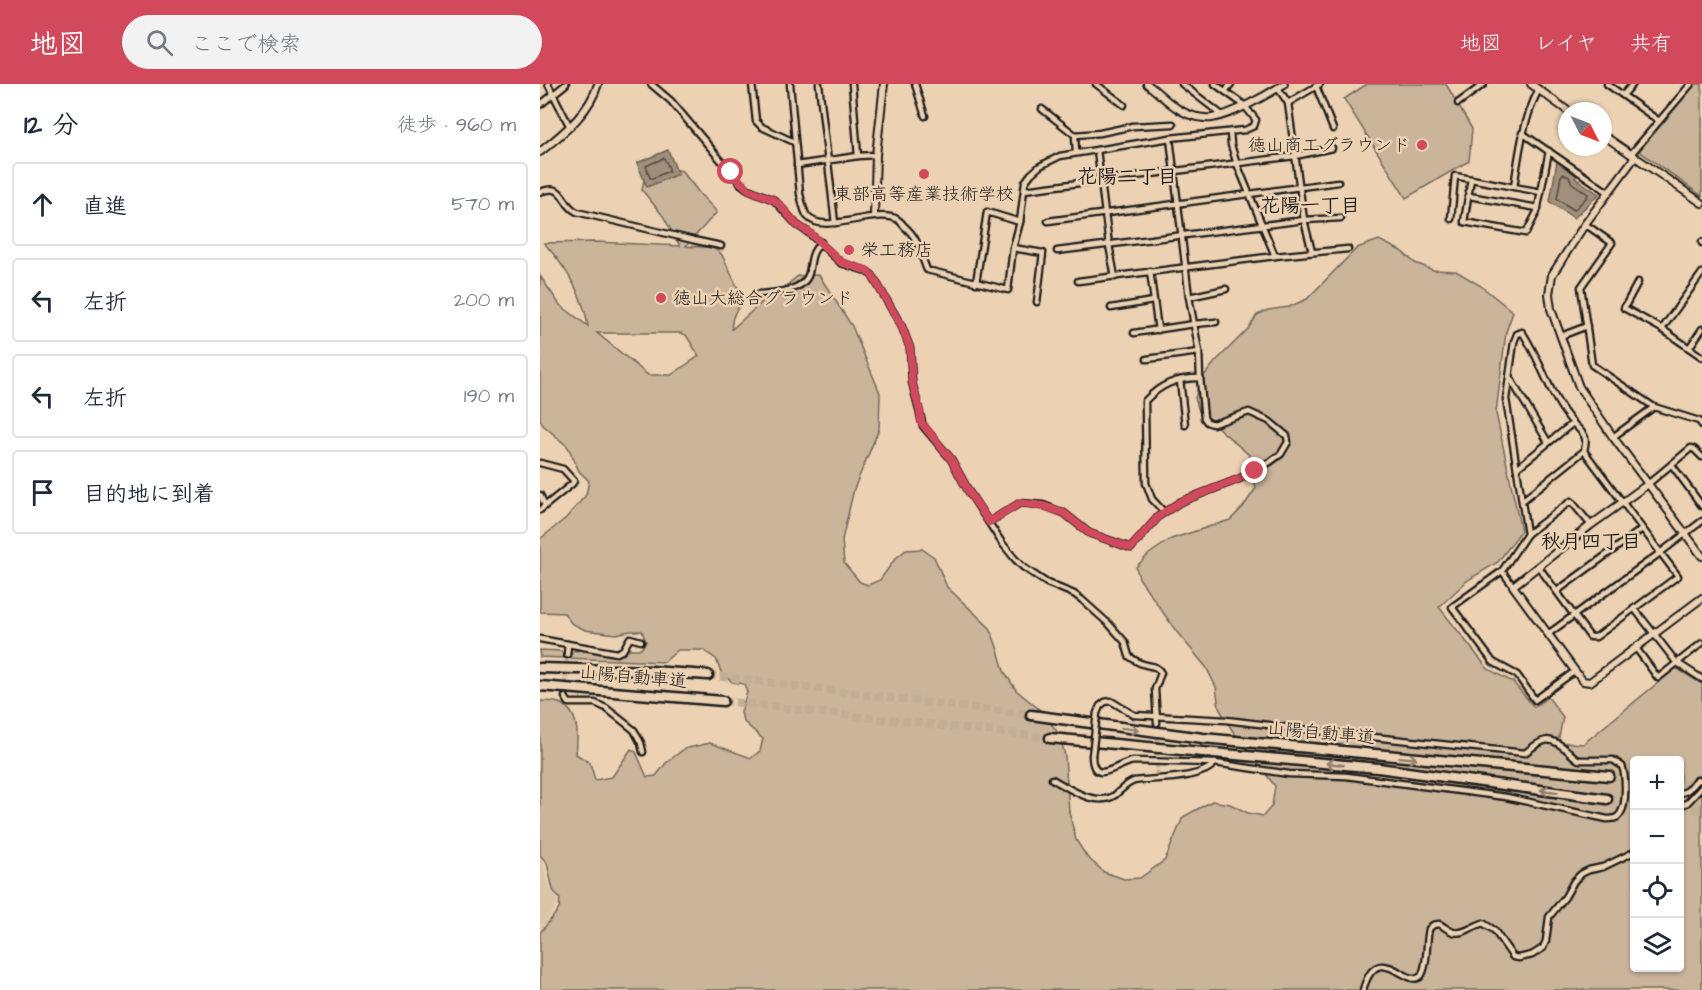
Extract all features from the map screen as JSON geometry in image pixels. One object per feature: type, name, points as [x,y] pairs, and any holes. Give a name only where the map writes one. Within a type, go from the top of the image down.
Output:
[{"type":"highway","name":"山陽自動車道","points":[[540,668],[708,675]]},
{"type":"highway","name":"山陽自動車道","points":[[540,686],[723,701]]},
{"type":"highway","name":"山陽自動車道","points":[[1031,715],[1203,738],[1609,776]]},
{"type":"highway","name":"山陽自動車道","points":[[1050,738],[1378,768],[1607,799]]},
{"type":"street","points":[[548,84],[570,127]]},
{"type":"street","points":[[540,105],[566,84]]},
{"type":"street","points":[[540,152],[581,116],[598,84]]},
{"type":"street","points":[[651,84],[670,100],[741,184],[774,200],[797,225],[841,262],[866,270],[872,275],[902,327],[910,348],[912,382],[921,422],[951,459],[1002,543],[1023,567],[1053,587],[1074,594],[1081,599],[1125,642],[1129,656],[1143,664],[1157,667],[1161,673],[1155,685],[1157,723]]},
{"type":"street","points":[[752,84],[756,121],[762,127],[795,142]]},
{"type":"street","points":[[790,84],[800,194],[804,212],[809,219],[820,223],[835,223],[874,216],[897,219],[920,245],[927,270],[1008,290],[1012,248],[1020,222],[1024,182],[1040,166],[1054,158],[1077,153],[1170,138],[1245,130],[1254,126],[1256,120],[1244,105],[1215,84]]},
{"type":"street","points":[[819,84],[835,223]]},
{"type":"street","points":[[852,84],[858,156]]},
{"type":"street","points":[[874,216],[876,155],[884,84]]},
{"type":"street","points":[[915,84],[925,116]]},
{"type":"street","points":[[1096,84],[1124,105]]},
{"type":"street","points":[[1147,84],[1179,110],[1192,116],[1210,118],[1222,115],[1281,86],[1288,103],[1304,220],[1312,252]]},
{"type":"street","points":[[1182,84],[1222,115]]},
{"type":"street","points":[[1225,92],[1231,84]]},
{"type":"street","points":[[1458,103],[1484,84]]},
{"type":"street","points":[[1531,84],[1558,104]]},
{"type":"street","points":[[1606,84],[1659,121]]},
{"type":"street","points":[[1623,95],[1633,84]]},
{"type":"street","points":[[1691,84],[1633,155],[1585,224],[1552,275],[1549,294],[1551,309],[1579,387],[1613,437],[1702,556]]},
{"type":"street","points":[[1288,103],[1318,85],[1333,129]]},
{"type":"street","points":[[1514,187],[1522,133],[1538,91]]},
{"type":"street","points":[[1042,109],[1074,135],[1077,153]]},
{"type":"street","points":[[1074,135],[1100,133],[1133,126],[1173,124]]},
{"type":"street","points":[[1230,132],[1231,145],[1237,164],[1275,256]]},
{"type":"street","points":[[1522,133],[1608,192]]},
{"type":"street","points":[[989,522],[1020,503],[1043,506],[1064,513],[1089,533],[1131,548],[1164,512],[1180,502],[1255,471],[1281,454],[1288,442],[1287,436],[1281,429],[1254,413],[1241,413],[1213,424],[1204,418],[1199,352],[1189,297],[1170,138]]},
{"type":"street","points":[[1612,141],[1702,203]]},
{"type":"street","points":[[1024,190],[1237,164],[1332,148]]},
{"type":"street","points":[[1097,150],[1115,277]]},
{"type":"street","points":[[1472,179],[1464,222],[1526,233],[1538,208],[1549,152]]},
{"type":"street","points":[[797,165],[876,155]]},
{"type":"street","points":[[1450,219],[1455,176],[1541,192]]},
{"type":"street","points":[[1048,221],[1338,183]]},
{"type":"street","points":[[540,192],[558,190],[571,209],[576,212],[721,246]]},
{"type":"street","points":[[1468,196],[1538,208]]},
{"type":"street","points":[[976,283],[987,212],[1020,222]]},
{"type":"street","points":[[1057,251],[1304,220],[1341,218]]},
{"type":"street","points":[[1585,224],[1612,243],[1581,287],[1592,364],[1654,407],[1701,422]]},
{"type":"street","points":[[758,294],[788,290],[803,283],[809,275],[813,251],[821,243]]},
{"type":"street","points":[[1012,248],[1043,253],[1037,302]]},
{"type":"street","points":[[1078,281],[1348,249]]},
{"type":"street","points":[[1150,271],[1158,330]]},
{"type":"street","points":[[1662,329],[1702,273]]},
{"type":"street","points":[[1638,282],[1624,308],[1662,329],[1702,357]]},
{"type":"street","points":[[1189,297],[1226,289]]},
{"type":"street","points":[[1111,308],[1153,302]]},
{"type":"street","points":[[1134,333],[1216,322]]},
{"type":"street","points":[[1561,336],[1587,326]]},
{"type":"street","points":[[1689,348],[1702,329]]},
{"type":"street","points":[[1522,501],[1584,452],[1586,442],[1585,435],[1557,402],[1522,332],[1517,334],[1514,342],[1506,399],[1527,534]]},
{"type":"street","points":[[1147,359],[1199,352]]},
{"type":"street","points":[[1509,377],[1548,442]]},
{"type":"street","points":[[1164,512],[1152,499],[1146,483],[1145,401],[1156,389],[1165,385],[1180,380],[1200,378]]},
{"type":"street","points":[[1180,380],[1185,425]]},
{"type":"street","points":[[1613,437],[1654,407]]},
{"type":"street","points":[[1517,468],[1573,423]]},
{"type":"street","points":[[1513,586],[1648,484],[1690,448],[1702,457]]},
{"type":"street","points":[[1538,566],[1590,637],[1596,637],[1678,576],[1584,452]]},
{"type":"street","points":[[540,463],[563,469],[574,481],[540,510]]},
{"type":"street","points":[[1672,465],[1702,506]]},
{"type":"street","points":[[540,495],[545,506]]},
{"type":"street","points":[[1575,671],[1535,700],[1517,675],[1493,662],[1452,607],[1502,571],[1527,534],[1571,501],[1591,525]]},
{"type":"street","points":[[1548,634],[1702,520]]},
{"type":"street","points":[[1557,591],[1642,529]]},
{"type":"street","points":[[1502,571],[1575,671],[1583,681],[1590,682],[1702,598]]},
{"type":"street","points":[[1634,608],[1676,662],[1702,679]]},
{"type":"street","points":[[540,639],[617,653],[623,650],[630,638],[641,641]]},
{"type":"street","points":[[1636,648],[1658,678],[1702,643]]},
{"type":"street","points":[[567,655],[568,644]]},
{"type":"street","points":[[565,697],[569,703],[595,703],[606,708],[634,730],[643,752]]},
{"type":"street","points":[[1111,701],[1134,715],[1155,716],[1226,720],[1335,734],[1525,753],[1538,742],[1551,739],[1580,760],[1617,762],[1629,782],[1620,815],[1614,819],[1607,819],[1506,797],[1346,776],[1289,774],[1215,763],[1133,761],[1107,772],[1096,771],[1092,766],[1092,756],[1100,706],[1111,701]]},
{"type":"street","points":[[1053,779],[1080,793],[1100,799],[1114,795],[1134,781],[1199,773],[1211,768],[1215,763]]},
{"type":"street","points":[[1684,792],[1697,780],[1702,780]]},
{"type":"street","points":[[1684,804],[1694,798],[1702,787]]},
{"type":"street","points":[[1363,990],[1370,973],[1379,966],[1389,968],[1406,979],[1419,978],[1425,963],[1429,928],[1433,925],[1439,924],[1453,932],[1462,932],[1483,923],[1494,930],[1513,957],[1532,955],[1543,948],[1549,917],[1574,881],[1589,870],[1603,867],[1630,854]]},
{"type":"shaded area","name":"徳山商工グラウンド","points":[[1367,84],[1446,84],[1472,129],[1469,161],[1406,198],[1344,99]]},
{"type":"shaded area","points":[[1695,84],[1702,84],[1702,196],[1639,151]]},
{"type":"shaded area","points":[[663,167],[682,171],[717,212],[686,246],[715,249],[722,255],[744,301],[734,314],[732,329],[770,295],[781,290],[798,276],[819,275],[852,326],[880,393],[879,429],[854,489],[842,540],[844,563],[860,582],[868,585],[880,580],[895,559],[906,550],[922,549],[934,557],[947,587],[990,628],[1004,671],[1016,690],[1040,710],[1060,735],[1065,756],[1069,812],[1076,840],[1087,857],[1104,872],[1124,879],[1140,878],[1165,860],[1183,817],[1212,801],[1230,804],[1248,813],[1263,816],[1272,806],[1275,786],[1232,730],[1219,708],[1216,687],[1206,667],[1176,631],[1139,578],[1136,567],[1149,554],[1171,539],[1230,520],[1243,507],[1256,488],[1249,455],[1199,411],[1195,398],[1200,381],[1215,362],[1248,329],[1257,315],[1268,310],[1289,307],[1307,299],[1357,248],[1379,240],[1401,251],[1415,263],[1433,270],[1456,271],[1481,286],[1513,312],[1506,332],[1496,413],[1521,531],[1498,562],[1468,580],[1439,607],[1488,669],[1513,682],[1534,707],[1548,697],[1563,717],[1558,742],[1583,744],[1676,668],[1702,684],[1702,990],[540,990],[540,933],[559,909],[560,899],[553,890],[547,863],[540,855],[540,701],[559,703],[571,712],[576,725],[576,754],[590,763],[595,780],[612,777],[631,749],[636,752],[647,777],[656,776],[666,763],[684,749],[710,743],[751,758],[760,751],[763,739],[743,721],[741,712],[747,692],[744,684],[732,682],[721,672],[716,659],[703,650],[678,650],[664,662],[540,657],[540,650],[561,651],[564,656],[583,650],[623,655],[630,649],[641,649],[646,642],[642,631],[616,634],[585,630],[571,623],[564,613],[540,612],[540,539],[566,518],[586,495],[589,481],[579,471],[568,447],[543,425],[540,419],[540,276],[560,305],[588,326],[586,314],[572,281],[544,243],[596,242],[680,246],[663,216],[642,190],[645,174]],"holes":[[[597,333],[681,333],[686,335],[699,356],[671,375],[648,375]]]},
{"type":"shaded area","points":[[540,858],[548,886],[560,899],[540,933]]},
{"type":"water","points":[[668,150],[678,174],[647,187],[637,163]]},
{"type":"water","points":[[1557,161],[1577,175],[1575,178],[1599,194],[1574,218],[1550,202]]},
{"type":"tunnel","points":[[565,697],[567,655]]},
{"type":"tunnel","points":[[708,675],[1031,715]]},
{"type":"tunnel","points":[[723,701],[1050,738]]},
{"type":"tunnel","points":[[1157,723],[1157,775]]},
{"type":"tunnel","points":[[1609,776],[1630,779]]},
{"type":"tunnel","points":[[1684,784],[1702,786]]},
{"type":"tunnel","points":[[1607,799],[1630,802]]},
{"type":"tunnel","points":[[1684,808],[1702,810]]},
{"type":"place","name":"徳山商工グラウンド","points":[[1422,145]]},
{"type":"place","name":"東部高等産業技術学校","points":[[924,174]]},
{"type":"place","name":"栄工務店","points":[[849,250]]},
{"type":"place","name":"徳山大総合グラウンド","points":[[661,298]]},
{"type":"district","name":"花陽二丁目","points":[[1127,177]]},
{"type":"district","name":"花陽一丁目","points":[[1310,206]]},
{"type":"district","name":"秋月四丁目","points":[[1591,542]]},
{"type":"route","points":[[731,172],[748,189],[774,200],[797,225],[809,232],[841,262],[866,270],[872,275],[902,327],[910,348],[912,382],[921,422],[951,459],[989,522],[1020,503],[1043,506],[1064,513],[1089,533],[1131,548],[1159,516],[1180,502],[1255,471]]}]
